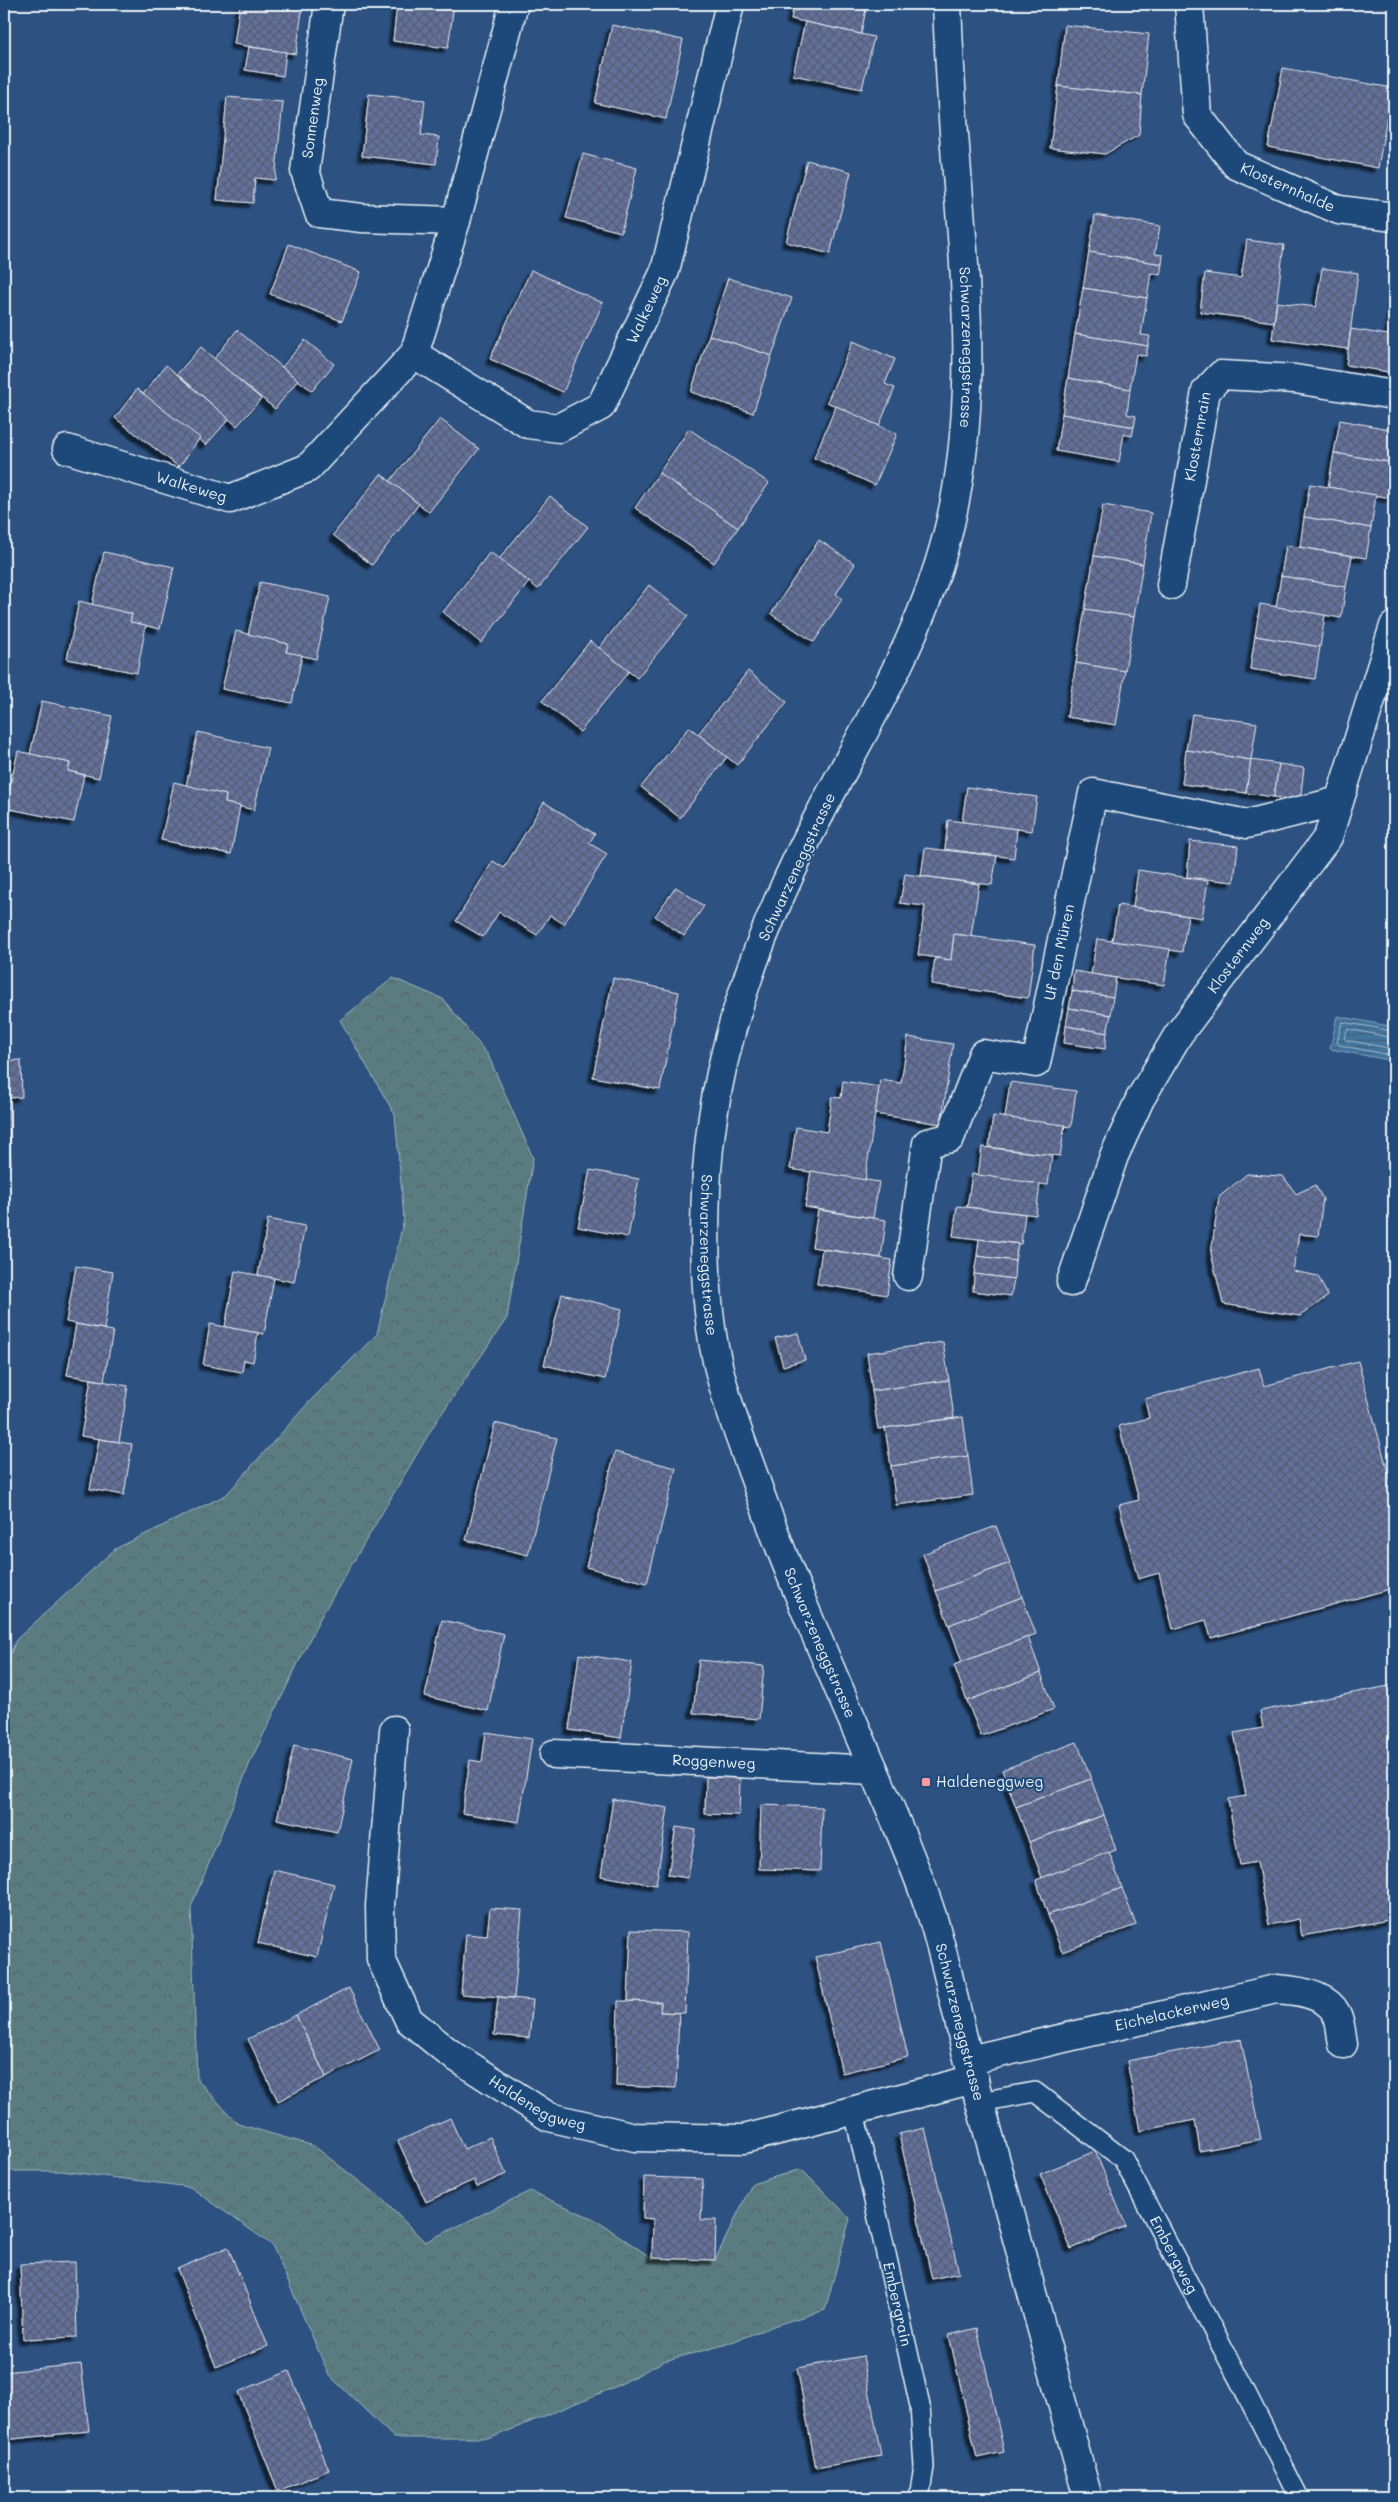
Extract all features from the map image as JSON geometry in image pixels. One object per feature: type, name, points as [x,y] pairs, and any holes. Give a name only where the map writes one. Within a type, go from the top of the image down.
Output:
[{"type":"street","name":"Sonnenweg","points":[[330,4],[305,171],[319,213],[362,218],[456,221]]},
{"type":"street","name":"Walkeweg","points":[[66,449],[230,499],[308,468],[414,354],[456,221],[514,4]]},
{"type":"street","name":"Walkeweg","points":[[414,354],[528,424],[559,428],[601,406],[665,271],[730,4]]},
{"type":"street","name":"Schwarzeneggstrasse","points":[[947,4],[969,374],[967,429],[958,494],[939,565],[912,635],[880,703],[804,845],[776,905],[736,1008],[712,1108],[706,1178],[706,1264],[712,1333],[728,1404],[766,1513],[908,1852],[933,1920],[974,2080],[1088,2498]]},
{"type":"street","name":"Klosternhalde","points":[[1189,4],[1197,115],[1236,165],[1339,210],[1394,217]]},
{"type":"street","name":"Klosternrain","points":[[1171,585],[1206,391],[1221,375],[1295,379],[1394,395]]},
{"type":"street","name":"Klosternweg","points":[[1071,1282],[1114,1156],[1140,1099],[1178,1035],[1328,837],[1394,626]]},
{"type":"street","name":"Uf den Müren","points":[[908,1276],[927,1143],[950,1138],[984,1054],[1036,1064],[1093,793],[1247,824],[1340,801]]},
{"type":"street","name":"Haldeneggweg","points":[[394,1730],[380,1906],[381,1959],[409,2020],[448,2052],[549,2118],[635,2137],[744,2140],[974,2080]]},
{"type":"street","name":"Roggenweg","points":[[554,1754],[874,1770]]},
{"type":"street","name":"Eichelackerweg","points":[[974,2080],[1276,1989],[1296,1990],[1321,1999],[1336,2013],[1343,2044]]},
{"type":"lane","name":"Embergweg","points":[[974,2080],[1035,2092],[1123,2159],[1238,2377],[1299,2498]]},
{"type":"lane","name":"Embergrain","points":[[854,2111],[920,2406],[924,2468],[919,2498]]},
{"type":"green space","points":[[1394,626],[1394,703],[1371,701]]},
{"type":"green space","points":[[393,978],[443,999],[488,1055],[533,1158],[507,1318],[434,1425],[319,1620],[252,1758],[191,1907],[197,2079],[238,2124],[314,2146],[383,2200],[425,2242],[530,2191],[594,2219],[652,2258],[715,2260],[752,2184],[801,2169],[850,2218],[825,2310],[776,2325],[724,2345],[664,2361],[615,2387],[491,2438],[394,2438],[329,2375],[272,2245],[190,2187],[61,2171],[4,2171],[4,1670],[16,1640],[115,1549],[226,1495],[310,1401],[377,1334],[404,1219],[395,1115],[340,1020]]},
{"type":"water","points":[[1337,1016],[1394,1027],[1394,1061],[1330,1049]]},
{"type":"building","points":[[240,4],[303,4],[296,54],[234,44]]},
{"type":"building","points":[[397,4],[454,4],[448,48],[393,41]]},
{"type":"building","points":[[794,4],[867,4],[861,34],[791,19]]},
{"type":"building","points":[[805,22],[874,37],[862,89],[793,75]]},
{"type":"building","points":[[612,25],[683,40],[666,119],[595,103]]},
{"type":"building","points":[[1065,25],[1149,34],[1142,95],[1058,86]]},
{"type":"building","points":[[249,47],[286,52],[283,76],[245,70]]},
{"type":"building","points":[[1283,68],[1392,88],[1378,168],[1268,147]]},
{"type":"building","points":[[1058,86],[1142,95],[1139,135],[1105,154],[1050,148]]},
{"type":"building","points":[[369,94],[425,100],[421,135],[439,137],[436,164],[362,156]]},
{"type":"building","points":[[227,97],[283,102],[275,180],[255,178],[253,203],[217,200]]},
{"type":"building","points":[[583,154],[637,168],[621,232],[566,218]]},
{"type":"building","points":[[807,160],[851,172],[830,254],[786,242]]},
{"type":"building","points":[[1095,215],[1160,226],[1155,254],[1163,255],[1162,264],[1089,252]]},
{"type":"building","points":[[1247,240],[1284,245],[1274,322],[1200,312],[1205,273],[1241,278]]},
{"type":"building","points":[[289,244],[361,272],[342,321],[270,294]]},
{"type":"building","points":[[1089,252],[1162,264],[1160,275],[1151,273],[1147,298],[1083,288]]},
{"type":"building","points":[[1322,268],[1358,273],[1348,349],[1272,339],[1277,302],[1316,307]]},
{"type":"building","points":[[531,270],[603,303],[563,392],[490,359]]},
{"type":"building","points":[[728,278],[792,298],[772,356],[709,335]]},
{"type":"building","points":[[1083,288],[1147,298],[1141,335],[1150,336],[1148,346],[1075,334]]},
{"type":"building","points":[[1394,296],[1394,373],[1346,365],[1351,329],[1388,335]]},
{"type":"building","points":[[237,330],[298,380],[275,409],[214,359]]},
{"type":"building","points":[[1075,334],[1148,346],[1146,356],[1136,354],[1130,389],[1068,378]]},
{"type":"building","points":[[709,335],[772,356],[753,413],[691,392]]},
{"type":"building","points":[[305,340],[334,364],[312,391],[282,367]]},
{"type":"building","points":[[853,341],[895,359],[885,384],[895,388],[879,426],[827,402]]},
{"type":"building","points":[[201,347],[261,399],[237,426],[177,374]]},
{"type":"building","points":[[166,365],[229,419],[206,445],[143,394]]},
{"type":"building","points":[[1068,378],[1130,389],[1127,414],[1136,416],[1134,427],[1062,414]]},
{"type":"building","points":[[137,389],[200,438],[179,467],[115,418]]},
{"type":"building","points":[[836,406],[897,434],[875,485],[814,458]]},
{"type":"building","points":[[1062,414],[1134,427],[1132,436],[1124,434],[1119,462],[1056,451]]},
{"type":"building","points":[[440,419],[479,449],[429,512],[390,481]]},
{"type":"building","points":[[1340,420],[1394,430],[1394,463],[1334,453]]},
{"type":"building","points":[[689,429],[769,483],[738,528],[659,473]]},
{"type":"building","points":[[1334,453],[1394,463],[1391,498],[1328,487]]},
{"type":"building","points":[[659,473],[738,528],[714,563],[635,508]]},
{"type":"building","points":[[381,474],[419,504],[372,565],[333,535]]},
{"type":"building","points":[[1310,484],[1376,495],[1371,528],[1304,517]]},
{"type":"building","points":[[550,496],[588,527],[538,589],[499,559]]},
{"type":"building","points":[[1103,505],[1151,513],[1143,564],[1094,556]]},
{"type":"building","points":[[1304,517],[1371,528],[1366,558],[1300,547]]},
{"type":"building","points":[[819,540],[855,564],[836,594],[842,599],[814,642],[771,614]]},
{"type":"building","points":[[1286,545],[1352,556],[1346,587],[1281,576]]},
{"type":"building","points":[[104,552],[174,567],[160,629],[130,622],[132,614],[92,605]]},
{"type":"building","points":[[490,552],[529,582],[481,643],[443,612]]},
{"type":"building","points":[[1094,556],[1143,564],[1134,617],[1085,609]]},
{"type":"building","points":[[1281,576],[1346,587],[1341,618],[1276,607]]},
{"type":"building","points":[[260,582],[330,597],[316,659],[286,652],[288,644],[248,635]]},
{"type":"building","points":[[649,585],[688,616],[637,678],[599,648]]},
{"type":"building","points":[[79,601],[132,614],[130,622],[146,625],[137,673],[67,659]]},
{"type":"building","points":[[1260,604],[1325,615],[1320,647],[1255,636]]},
{"type":"building","points":[[1085,609],[1134,617],[1125,671],[1076,663]]},
{"type":"building","points":[[236,631],[288,644],[286,652],[302,655],[292,703],[222,689]]},
{"type":"building","points":[[1255,636],[1320,647],[1315,679],[1250,669]]},
{"type":"building","points":[[590,641],[629,671],[580,732],[542,701]]},
{"type":"building","points":[[1076,663],[1125,671],[1116,725],[1067,717]]},
{"type":"building","points":[[748,671],[787,702],[737,765],[698,734]]},
{"type":"building","points":[[42,701],[112,716],[99,778],[68,771],[70,763],[30,754]]},
{"type":"building","points":[[1192,714],[1257,723],[1251,760],[1186,750]]},
{"type":"building","points":[[689,727],[727,757],[680,818],[641,787]]},
{"type":"building","points":[[198,732],[268,748],[254,810],[225,803],[226,795],[186,786]]},
{"type":"building","points":[[1186,750],[1251,760],[1246,793],[1182,784]]},
{"type":"building","points":[[18,751],[70,763],[68,771],[84,775],[74,822],[5,808]]},
{"type":"building","points":[[1251,760],[1279,764],[1274,797],[1246,793]]},
{"type":"building","points":[[1279,764],[1304,768],[1300,801],[1274,797]]},
{"type":"building","points":[[174,782],[226,795],[225,803],[240,806],[231,854],[161,840]]},
{"type":"building","points":[[967,787],[1037,797],[1032,831],[962,822]]},
{"type":"building","points":[[544,802],[595,834],[589,843],[607,854],[564,924],[550,915],[537,935],[499,912],[483,937],[456,921],[493,861],[504,868]]},
{"type":"building","points":[[948,820],[1017,829],[1014,858],[945,849]]},
{"type":"building","points":[[1190,841],[1238,846],[1234,882],[1187,877]]},
{"type":"building","points":[[925,848],[997,856],[992,885],[921,876]]},
{"type":"building","points":[[1138,870],[1208,881],[1202,918],[1133,907]]},
{"type":"building","points":[[905,874],[979,884],[971,936],[954,934],[951,960],[918,955],[925,906],[900,903]]},
{"type":"building","points":[[676,887],[704,906],[684,936],[655,916]]},
{"type":"building","points":[[1118,905],[1188,916],[1182,952],[1112,941]]},
{"type":"building","points":[[954,934],[1035,945],[1028,998],[931,984],[935,958],[951,960]]},
{"type":"building","points":[[1097,939],[1170,949],[1164,985],[1091,974]]},
{"type":"building","points":[[1074,971],[1116,978],[1113,997],[1072,991]]},
{"type":"building","points":[[613,978],[679,992],[660,1090],[593,1077]]},
{"type":"building","points":[[1072,991],[1113,997],[1111,1015],[1069,1008]]},
{"type":"building","points":[[1069,1008],[1111,1015],[1107,1033],[1066,1026]]},
{"type":"building","points":[[1066,1026],[1107,1033],[1105,1049],[1064,1043]]},
{"type":"building","points":[[908,1037],[953,1044],[941,1124],[875,1114],[880,1080],[901,1083]]},
{"type":"building","points":[[21,1060],[22,1097],[8,1098],[11,1165],[4,1165],[4,1061]]},
{"type":"building","points":[[843,1081],[879,1087],[865,1180],[790,1169],[796,1127],[827,1132],[832,1097],[841,1098]]},
{"type":"building","points":[[1010,1082],[1076,1091],[1071,1127],[1005,1118]]},
{"type":"building","points":[[993,1116],[1065,1125],[1060,1156],[989,1147]]},
{"type":"building","points":[[982,1147],[1052,1155],[1048,1185],[978,1176]]},
{"type":"building","points":[[590,1170],[639,1179],[628,1237],[578,1227]]},
{"type":"building","points":[[811,1171],[879,1182],[873,1218],[805,1207]]},
{"type":"building","points":[[972,1174],[1040,1184],[1036,1215],[967,1207]]},
{"type":"building","points":[[1247,1174],[1283,1176],[1296,1194],[1315,1185],[1323,1199],[1318,1236],[1299,1234],[1293,1271],[1318,1276],[1328,1296],[1300,1316],[1223,1304],[1211,1253],[1219,1197]]},
{"type":"building","points":[[957,1206],[1025,1214],[1021,1244],[953,1236]]},
{"type":"building","points":[[818,1210],[886,1220],[881,1258],[812,1247]]},
{"type":"building","points":[[268,1219],[305,1226],[294,1282],[258,1275]]},
{"type":"building","points":[[979,1239],[1018,1244],[1015,1261],[977,1256]]},
{"type":"building","points":[[822,1249],[892,1260],[887,1295],[817,1284]]},
{"type":"building","points":[[977,1256],[1015,1261],[1014,1279],[974,1274]]},
{"type":"building","points":[[76,1266],[113,1272],[104,1329],[66,1322]]},
{"type":"building","points":[[235,1271],[274,1278],[264,1334],[225,1327]]},
{"type":"building","points":[[974,1274],[1014,1279],[1011,1296],[973,1291]]},
{"type":"building","points":[[562,1294],[622,1309],[605,1379],[544,1365]]},
{"type":"building","points":[[76,1324],[113,1331],[104,1381],[67,1375]]},
{"type":"building","points":[[210,1324],[258,1333],[253,1362],[244,1360],[242,1372],[203,1365]]},
{"type":"building","points":[[798,1333],[805,1360],[783,1366],[775,1338]]},
{"type":"building","points":[[943,1342],[949,1380],[872,1391],[867,1353]]},
{"type":"building","points":[[1358,1361],[1394,1494],[1394,1588],[1211,1638],[1206,1620],[1173,1629],[1159,1573],[1138,1579],[1119,1505],[1139,1500],[1119,1426],[1149,1418],[1145,1399],[1259,1368],[1264,1386]]},
{"type":"building","points":[[91,1379],[128,1386],[119,1442],[81,1436]]},
{"type":"building","points":[[949,1380],[954,1418],[878,1429],[872,1391]]},
{"type":"building","points":[[963,1417],[968,1456],[891,1466],[885,1428]]},
{"type":"building","points":[[495,1423],[557,1438],[528,1555],[466,1540]]},
{"type":"building","points":[[99,1439],[132,1444],[124,1495],[90,1489]]},
{"type":"building","points":[[615,1452],[676,1468],[647,1583],[586,1567]]},
{"type":"building","points":[[968,1456],[973,1495],[896,1505],[891,1466]]},
{"type":"building","points":[[996,1526],[1010,1563],[936,1591],[923,1554]]},
{"type":"building","points":[[1010,1563],[1022,1597],[949,1625],[936,1591]]},
{"type":"building","points":[[1022,1597],[1036,1634],[962,1662],[949,1625]]},
{"type":"building","points":[[442,1620],[504,1634],[488,1711],[425,1696]]},
{"type":"building","points":[[1028,1637],[1041,1673],[967,1701],[954,1665]]},
{"type":"building","points":[[579,1654],[632,1662],[621,1738],[569,1730]]},
{"type":"building","points":[[699,1660],[764,1666],[759,1719],[693,1713]]},
{"type":"building","points":[[1041,1673],[1054,1709],[981,1736],[967,1701]]},
{"type":"building","points":[[1394,1685],[1394,1919],[1302,1936],[1299,1919],[1269,1925],[1257,1862],[1240,1865],[1228,1799],[1246,1796],[1234,1733],[1263,1728],[1260,1711]]},
{"type":"building","points":[[486,1732],[532,1739],[519,1822],[462,1813],[470,1760],[482,1762]]},
{"type":"building","points":[[1077,1742],[1091,1779],[1016,1807],[1002,1770]]},
{"type":"building","points":[[294,1745],[353,1759],[337,1832],[277,1819]]},
{"type":"building","points":[[706,1777],[740,1778],[739,1815],[705,1814]]},
{"type":"building","points":[[1091,1779],[1104,1815],[1029,1842],[1016,1807]]},
{"type":"building","points":[[613,1799],[668,1808],[656,1885],[601,1876]]},
{"type":"building","points":[[761,1805],[822,1807],[820,1871],[759,1869]]},
{"type":"building","points":[[1104,1815],[1116,1850],[1042,1878],[1029,1842]]},
{"type":"building","points":[[676,1827],[696,1830],[688,1878],[668,1875]]},
{"type":"building","points":[[1109,1852],[1122,1888],[1048,1915],[1036,1880]]},
{"type":"building","points":[[274,1870],[334,1884],[317,1957],[258,1943]]},
{"type":"building","points":[[1122,1888],[1136,1925],[1062,1952],[1048,1915]]},
{"type":"building","points":[[490,1908],[522,1910],[514,1998],[461,1994],[466,1934],[487,1936]]},
{"type":"building","points":[[631,1930],[688,1932],[685,2013],[660,2012],[661,2002],[628,2001]]},
{"type":"building","points":[[881,1942],[908,2057],[842,2073],[815,1957]]},
{"type":"building","points":[[349,1988],[380,2050],[326,2077],[296,2015]]},
{"type":"building","points":[[498,1997],[533,2000],[529,2038],[494,2035]]},
{"type":"building","points":[[618,2001],[661,2002],[660,2012],[679,2013],[676,2088],[616,2086]]},
{"type":"building","points":[[296,2015],[326,2077],[278,2101],[248,2039]]},
{"type":"building","points":[[1241,2039],[1261,2139],[1200,2151],[1195,2120],[1140,2131],[1127,2061]]},
{"type":"building","points":[[450,2118],[464,2149],[490,2137],[506,2174],[477,2187],[474,2180],[426,2202],[398,2141]]},
{"type":"building","points":[[925,2128],[959,2273],[932,2279],[899,2134]]},
{"type":"building","points":[[1095,2151],[1126,2226],[1071,2249],[1040,2174]]},
{"type":"building","points":[[644,2177],[703,2179],[701,2220],[716,2220],[715,2260],[652,2258],[653,2219],[643,2218]]},
{"type":"building","points":[[228,2247],[268,2346],[216,2367],[177,2269]]},
{"type":"building","points":[[75,2262],[77,2337],[23,2339],[20,2264]]},
{"type":"building","points":[[977,2328],[1004,2452],[977,2458],[949,2335]]},
{"type":"building","points":[[863,2356],[881,2456],[816,2468],[797,2368]]},
{"type":"building","points":[[81,2364],[89,2431],[4,2440],[4,2372]]},
{"type":"building","points":[[289,2371],[329,2470],[278,2491],[238,2392]]},
{"type":"place","name":"Haldeneggweg","points":[[926,1782]]}]
